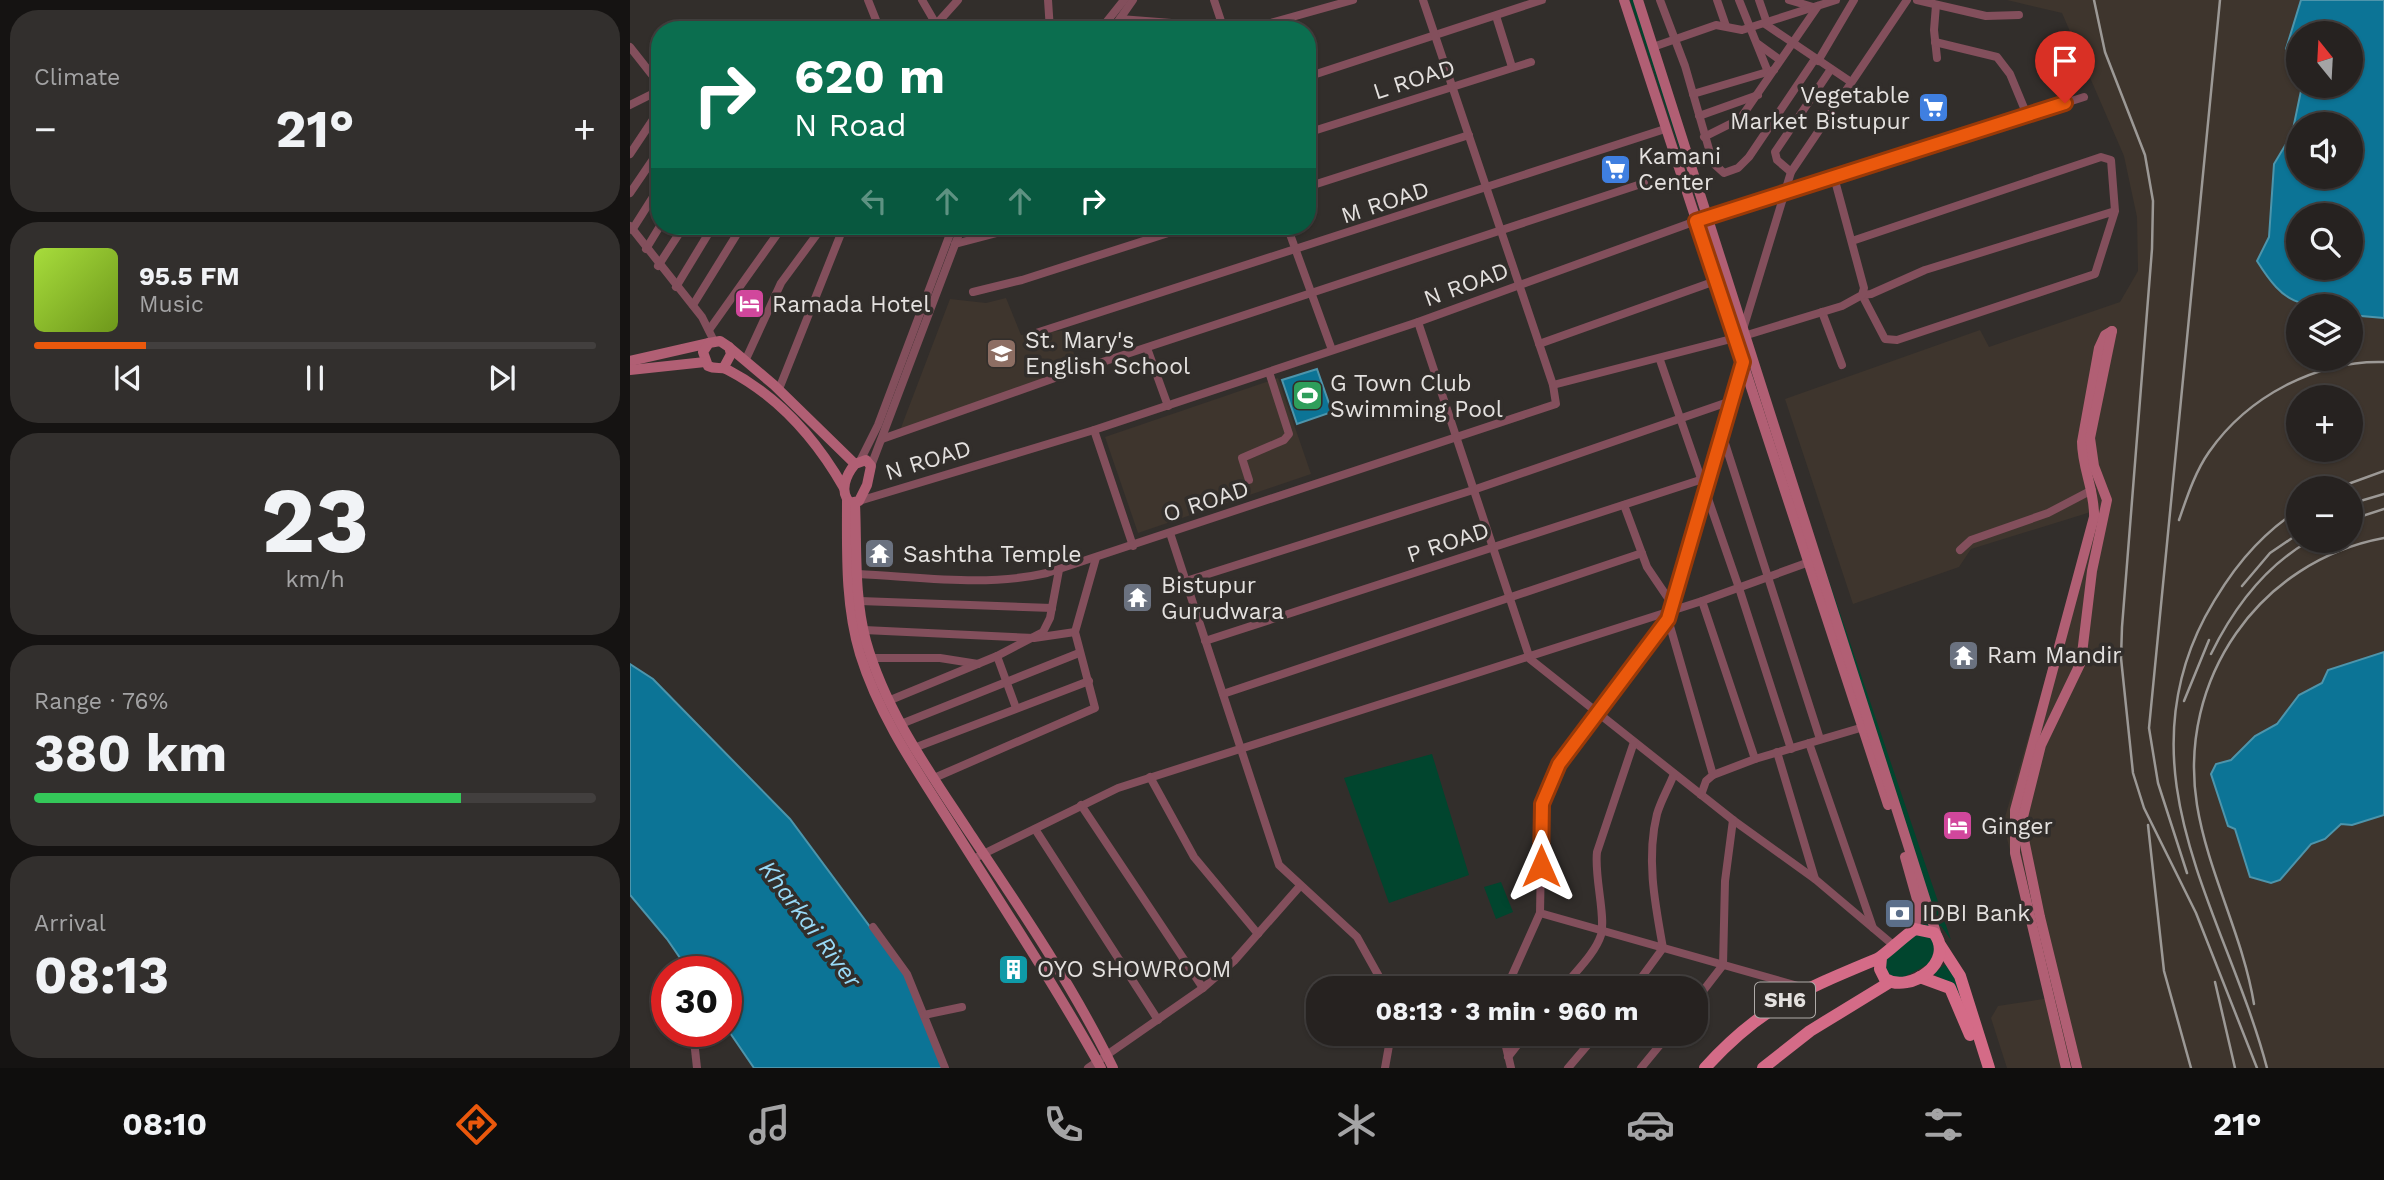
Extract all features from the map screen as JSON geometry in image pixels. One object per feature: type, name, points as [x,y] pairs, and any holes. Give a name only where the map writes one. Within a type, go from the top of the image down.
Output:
[{"type":"main road","points":[[1890,982],[1882,974],[1881,958],[1892,944],[1915,929],[1929,931],[1960,976],[1989,1068]]},
{"type":"main road","points":[[1920,977],[1936,963],[1939,943]]},
{"type":"main road","name":"SH6","points":[[1704,1068],[1741,1032],[1770,1009],[1805,988],[1881,958]]},
{"type":"main road","points":[[1920,977],[1943,984],[1955,995],[1980,1068]]},
{"type":"main road","name":"SH6","points":[[1763,1068],[1810,1031],[1890,982],[1903,983],[1920,977]]},
{"type":"street","points":[[868,0],[876,21]]},
{"type":"street","points":[[922,0],[931,21]]},
{"type":"street","points":[[939,21],[958,0]]},
{"type":"street","points":[[1048,0],[1048,21]]},
{"type":"street","points":[[1107,21],[1124,0]]},
{"type":"street","points":[[1133,0],[1120,19],[1141,21]]},
{"type":"street","points":[[1214,0],[1221,21]]},
{"type":"street","points":[[1283,21],[1353,0]]},
{"type":"street","points":[[1423,0],[1553,385],[1660,360],[1735,338]]},
{"type":"street","points":[[1316,74],[1542,0]]},
{"type":"street","points":[[1623,0],[1939,943]]},
{"type":"street","points":[[1638,0],[1746,330],[1813,561]]},
{"type":"street","points":[[1660,0],[1693,94],[1704,137],[1717,170],[1724,173],[1738,168],[1816,60],[1854,0]]},
{"type":"street","points":[[1717,0],[1726,26]]},
{"type":"street","points":[[1739,0],[1749,28],[1771,71]]},
{"type":"street","points":[[1759,0],[1766,23],[1816,60],[1852,82]]},
{"type":"street","points":[[1789,0],[1816,7]]},
{"type":"street","points":[[1653,47],[1716,25],[1742,30],[1836,0]]},
{"type":"street","points":[[1746,330],[1791,172],[1907,0]]},
{"type":"street","points":[[1917,0],[1986,16],[2019,15]]},
{"type":"street","points":[[1936,5],[1937,58]]},
{"type":"street","points":[[1704,137],[1740,119],[1816,7]]},
{"type":"street","points":[[1496,16],[1512,68]]},
{"type":"street","points":[[1756,42],[1780,60]]},
{"type":"street","points":[[1935,42],[1997,57],[2010,74],[2027,115]]},
{"type":"street","points":[[632,52],[651,76]]},
{"type":"street","name":"L ROAD","points":[[1316,129],[1531,62]]},
{"type":"street","points":[[1791,172],[1777,160],[1775,152],[1831,69]]},
{"type":"street","points":[[1693,94],[1771,71]]},
{"type":"street","points":[[630,105],[651,93]]},
{"type":"street","points":[[1699,116],[1758,95]]},
{"type":"street","name":"N ROAD","points":[[854,502],[1167,406],[1418,322],[1696,221],[2084,97]]},
{"type":"street","points":[[630,154],[651,122]]},
{"type":"street","name":"M ROAD","points":[[1036,333],[1297,251],[1665,129]]},
{"type":"street","points":[[1316,184],[1469,135]]},
{"type":"street","points":[[1852,240],[2101,157],[2111,159],[2115,211],[2095,274],[1897,340],[1885,339],[1862,295]]},
{"type":"street","points":[[630,193],[651,162]]},
{"type":"street","points":[[1746,330],[1822,312],[1855,301],[1862,295],[1864,288],[1834,177]]},
{"type":"street","points":[[882,439],[1644,183]]},
{"type":"street","points":[[651,199],[631,228],[693,305],[709,330],[712,342]]},
{"type":"street","points":[[1862,295],[1871,294],[1925,270],[2115,211]]},
{"type":"street","points":[[646,249],[655,235]]},
{"type":"street","points":[[659,266],[678,235]]},
{"type":"street","points":[[676,287],[708,235]]},
{"type":"street","points":[[693,305],[736,235]]},
{"type":"street","points":[[709,330],[777,235]]},
{"type":"street","points":[[746,359],[781,283],[816,235]]},
{"type":"street","points":[[779,389],[840,235]]},
{"type":"street","points":[[844,488],[883,413],[950,235]]},
{"type":"street","points":[[958,235],[871,466],[867,485],[854,502],[848,589],[852,624],[867,676],[905,751],[979,856]]},
{"type":"street","points":[[955,244],[989,235]]},
{"type":"street","points":[[973,292],[1022,281],[1162,235]]},
{"type":"street","points":[[1291,235],[1332,350]]},
{"type":"street","points":[[1539,344],[1727,276]]},
{"type":"street","points":[[1822,312],[1842,365]]},
{"type":"street","points":[[1418,322],[1529,657],[1733,820],[1815,879],[1892,944]]},
{"type":"street","points":[[2067,1068],[2020,851],[2015,810],[2094,517],[2092,490],[2082,458],[2086,406],[2099,348],[2105,335],[2112,331],[2090,438],[2094,466],[2107,500],[2092,571],[2081,662],[2042,745],[2021,825],[2020,851],[2077,1068]]},
{"type":"street","points":[[712,342],[703,352],[705,362],[713,369],[724,367],[778,403],[825,457],[854,502],[864,630],[888,701],[1099,1063],[1113,1068]]},
{"type":"street","points":[[630,361],[712,342],[729,347],[746,359],[857,462]]},
{"type":"street","points":[[724,367],[731,354],[729,347]]},
{"type":"street","points":[[1147,348],[1167,406]]},
{"type":"street","points":[[1660,360],[1740,588],[1791,749]]},
{"type":"street","points":[[630,370],[705,362]]},
{"type":"street","points":[[1512,976],[1540,914],[1542,804],[1559,764],[1670,611],[1704,483],[1722,434],[1743,362]]},
{"type":"street","points":[[1249,480],[1242,458],[1284,440],[1289,434],[1269,372]]},
{"type":"street","name":"O ROAD","points":[[858,574],[990,581],[1017,580],[1059,570],[1556,404],[1553,385]]},
{"type":"street","points":[[1186,580],[1473,490],[1731,401]]},
{"type":"street","points":[[1094,430],[1133,546]]},
{"type":"street","points":[[1722,434],[1820,739]]},
{"type":"street","points":[[857,462],[866,460],[871,466]]},
{"type":"street","name":"P ROAD","points":[[1205,641],[1624,505],[1704,483]]},
{"type":"street","points":[[1960,550],[1971,540],[2048,513],[2092,490]]},
{"type":"street","points":[[1624,505],[1642,553],[1670,611],[1713,775]]},
{"type":"street","points":[[1170,533],[1279,865],[1357,937],[1379,976]]},
{"type":"street","points":[[1223,694],[1642,553]]},
{"type":"street","points":[[934,778],[1095,708],[1075,632],[1096,558]]},
{"type":"street","points":[[979,856],[1081,806],[1150,777],[1702,601],[1813,561]]},
{"type":"street","points":[[888,701],[1034,638],[1047,626],[1059,570]]},
{"type":"street","points":[[860,601],[1052,608]]},
{"type":"street","points":[[1702,601],[1755,759]]},
{"type":"street","points":[[864,630],[1034,638],[1075,632]]},
{"type":"street","points":[[901,724],[1079,653]]},
{"type":"street","points":[[997,656],[1016,708]]},
{"type":"street","points":[[871,657],[940,658],[978,664]]},
{"type":"street","points":[[914,748],[1089,681]]},
{"type":"street","points":[[1701,795],[1706,781],[1713,775],[1755,759],[1866,726]]},
{"type":"street","points":[[1866,726],[1918,903],[1915,929]]},
{"type":"street","points":[[1572,976],[1598,943],[1602,931],[1595,871],[1597,852],[1634,742]]},
{"type":"street","points":[[1809,743],[1874,930]]},
{"type":"street","points":[[1777,752],[1815,879]]},
{"type":"street","points":[[1643,976],[1663,948],[1653,891],[1653,841],[1657,813],[1674,774]]},
{"type":"street","points":[[1150,777],[1194,857],[1258,933]]},
{"type":"street","points":[[1081,806],[1203,988]]},
{"type":"street","points":[[1708,984],[1723,965],[1725,881],[1733,820]]},
{"type":"street","points":[[1035,829],[1158,1020]]},
{"type":"street","points":[[1099,1063],[1203,988],[1300,886]]},
{"type":"street","points":[[1540,914],[1805,988]]},
{"type":"street","points":[[873,928],[906,974],[945,1068]]},
{"type":"street","points":[[925,1015],[962,1007]]},
{"type":"street","points":[[1385,1068],[1389,1046]]},
{"type":"street","points":[[1506,1046],[1511,1068]]},
{"type":"street","points":[[1508,1057],[1517,1046]]},
{"type":"street","points":[[1568,1068],[1587,1046]]},
{"type":"street","points":[[1641,1068],[1659,1046]]},
{"type":"street","points":[[695,1047],[697,1068]]},
{"type":"shaded area","points":[[2007,0],[2384,0],[2384,1068],[2007,1068],[1991,1018],[1998,1006],[2050,998],[2003,824],[2094,511],[1971,549],[1959,567],[1853,604],[1785,399],[1980,330],[1989,347],[2120,302],[2138,271],[2137,217],[2124,156],[2062,13]]},
{"type":"shaded area","name":"St. Mary's English School","points":[[1006,298],[1021,335],[1068,330],[1078,370],[899,433],[950,299],[986,303]]},
{"type":"shaded area","points":[[1278,378],[1311,474],[1138,533],[1105,437]]},
{"type":"green space","points":[[1630,0],[1635,0],[1701,213]]},
{"type":"green space","points":[[1709,227],[1951,940],[1941,926],[1928,926],[1935,938],[1934,961],[1904,977],[1886,977],[1882,962],[1919,930],[1928,910]]},
{"type":"green space","points":[[1432,754],[1469,875],[1389,903],[1344,778]]},
{"type":"green space","points":[[1501,882],[1513,912],[1496,919],[1484,887]]},
{"type":"green space","points":[[1948,962],[1968,1013],[1955,986],[1933,974]]},
{"type":"water","points":[[2301,0],[2384,0],[2384,318],[2363,316],[2363,294],[2286,296],[2276,287],[2257,261],[2269,237],[2274,164],[2286,144],[2286,189],[2363,189],[2363,112],[2297,112],[2300,98],[2363,98],[2363,21],[2295,21]]},
{"type":"water","name":"G Town Club Swimming Pool","points":[[1317,369],[1332,412],[1297,424],[1282,380]]},
{"type":"water","points":[[2384,652],[2384,815],[2352,825],[2341,824],[2325,839],[2311,844],[2280,880],[2271,883],[2250,877],[2235,829],[2228,826],[2211,774],[2216,764],[2231,760],[2255,736],[2277,724],[2299,695],[2322,683],[2328,670]]},
{"type":"water","name":"Kharkai River","points":[[630,664],[653,679],[790,819],[905,974],[944,1068],[754,1068],[740,1047],[742,1047],[742,956],[679,956],[630,895]]},
{"type":"railway","points":[[2094,0],[2105,52],[2145,155],[2153,201],[2152,249],[2122,627],[2121,658],[2133,773],[2144,808],[2196,913],[2257,1068]]},
{"type":"railway","points":[[2187,873],[2158,783],[2149,728],[2220,0]]},
{"type":"railway","points":[[2179,520],[2204,460],[2243,414],[2264,398],[2309,375],[2334,367],[2384,362]]},
{"type":"railway","points":[[2363,479],[2384,471]]},
{"type":"railway","points":[[2363,500],[2384,494]]},
{"type":"railway","points":[[2363,516],[2384,509]]},
{"type":"railway","points":[[2267,1068],[2190,846],[2177,790],[2174,734],[2182,676],[2205,617],[2245,558],[2269,532],[2286,519]]},
{"type":"railway","points":[[2254,1004],[2242,954],[2209,855],[2197,805],[2194,759],[2200,714],[2214,672],[2236,633],[2265,600],[2299,572],[2339,551],[2384,538]]},
{"type":"railway","points":[[2242,586],[2270,553],[2286,542]]},
{"type":"railway","points":[[2211,654],[2240,604],[2264,576],[2290,553]]},
{"type":"railway","points":[[2184,701],[2209,640]]},
{"type":"railway","points":[[2148,825],[2164,971],[2191,1068]]},
{"type":"railway","points":[[2215,982],[2235,1068]]},
{"type":"place","name":"Vegetable Market Bistupur","points":[[1933,108]]},
{"type":"place","name":"Kamani Center","points":[[1615,169]]},
{"type":"place","name":"Ramada Hotel","points":[[749,304]]},
{"type":"place","name":"St. Mary's English School","points":[[1002,353]]},
{"type":"place","name":"G Town Club Swimming Pool","points":[[1307,396]]},
{"type":"place","name":"Sashtha Temple","points":[[880,554]]},
{"type":"place","name":"Bistupur Gurudwara","points":[[1138,598]]},
{"type":"place","name":"Ram Mandir","points":[[1964,655]]},
{"type":"place","name":"Ginger","points":[[1958,826]]},
{"type":"place","name":"IDBI Bank","points":[[1899,913]]},
{"type":"place","name":"OYO SHOWROOM","points":[[1014,969]]},
{"type":"route","points":[[1541,866],[1542,804],[1559,764],[1668,619],[1743,362],[1696,221],[2065,103]]}]
